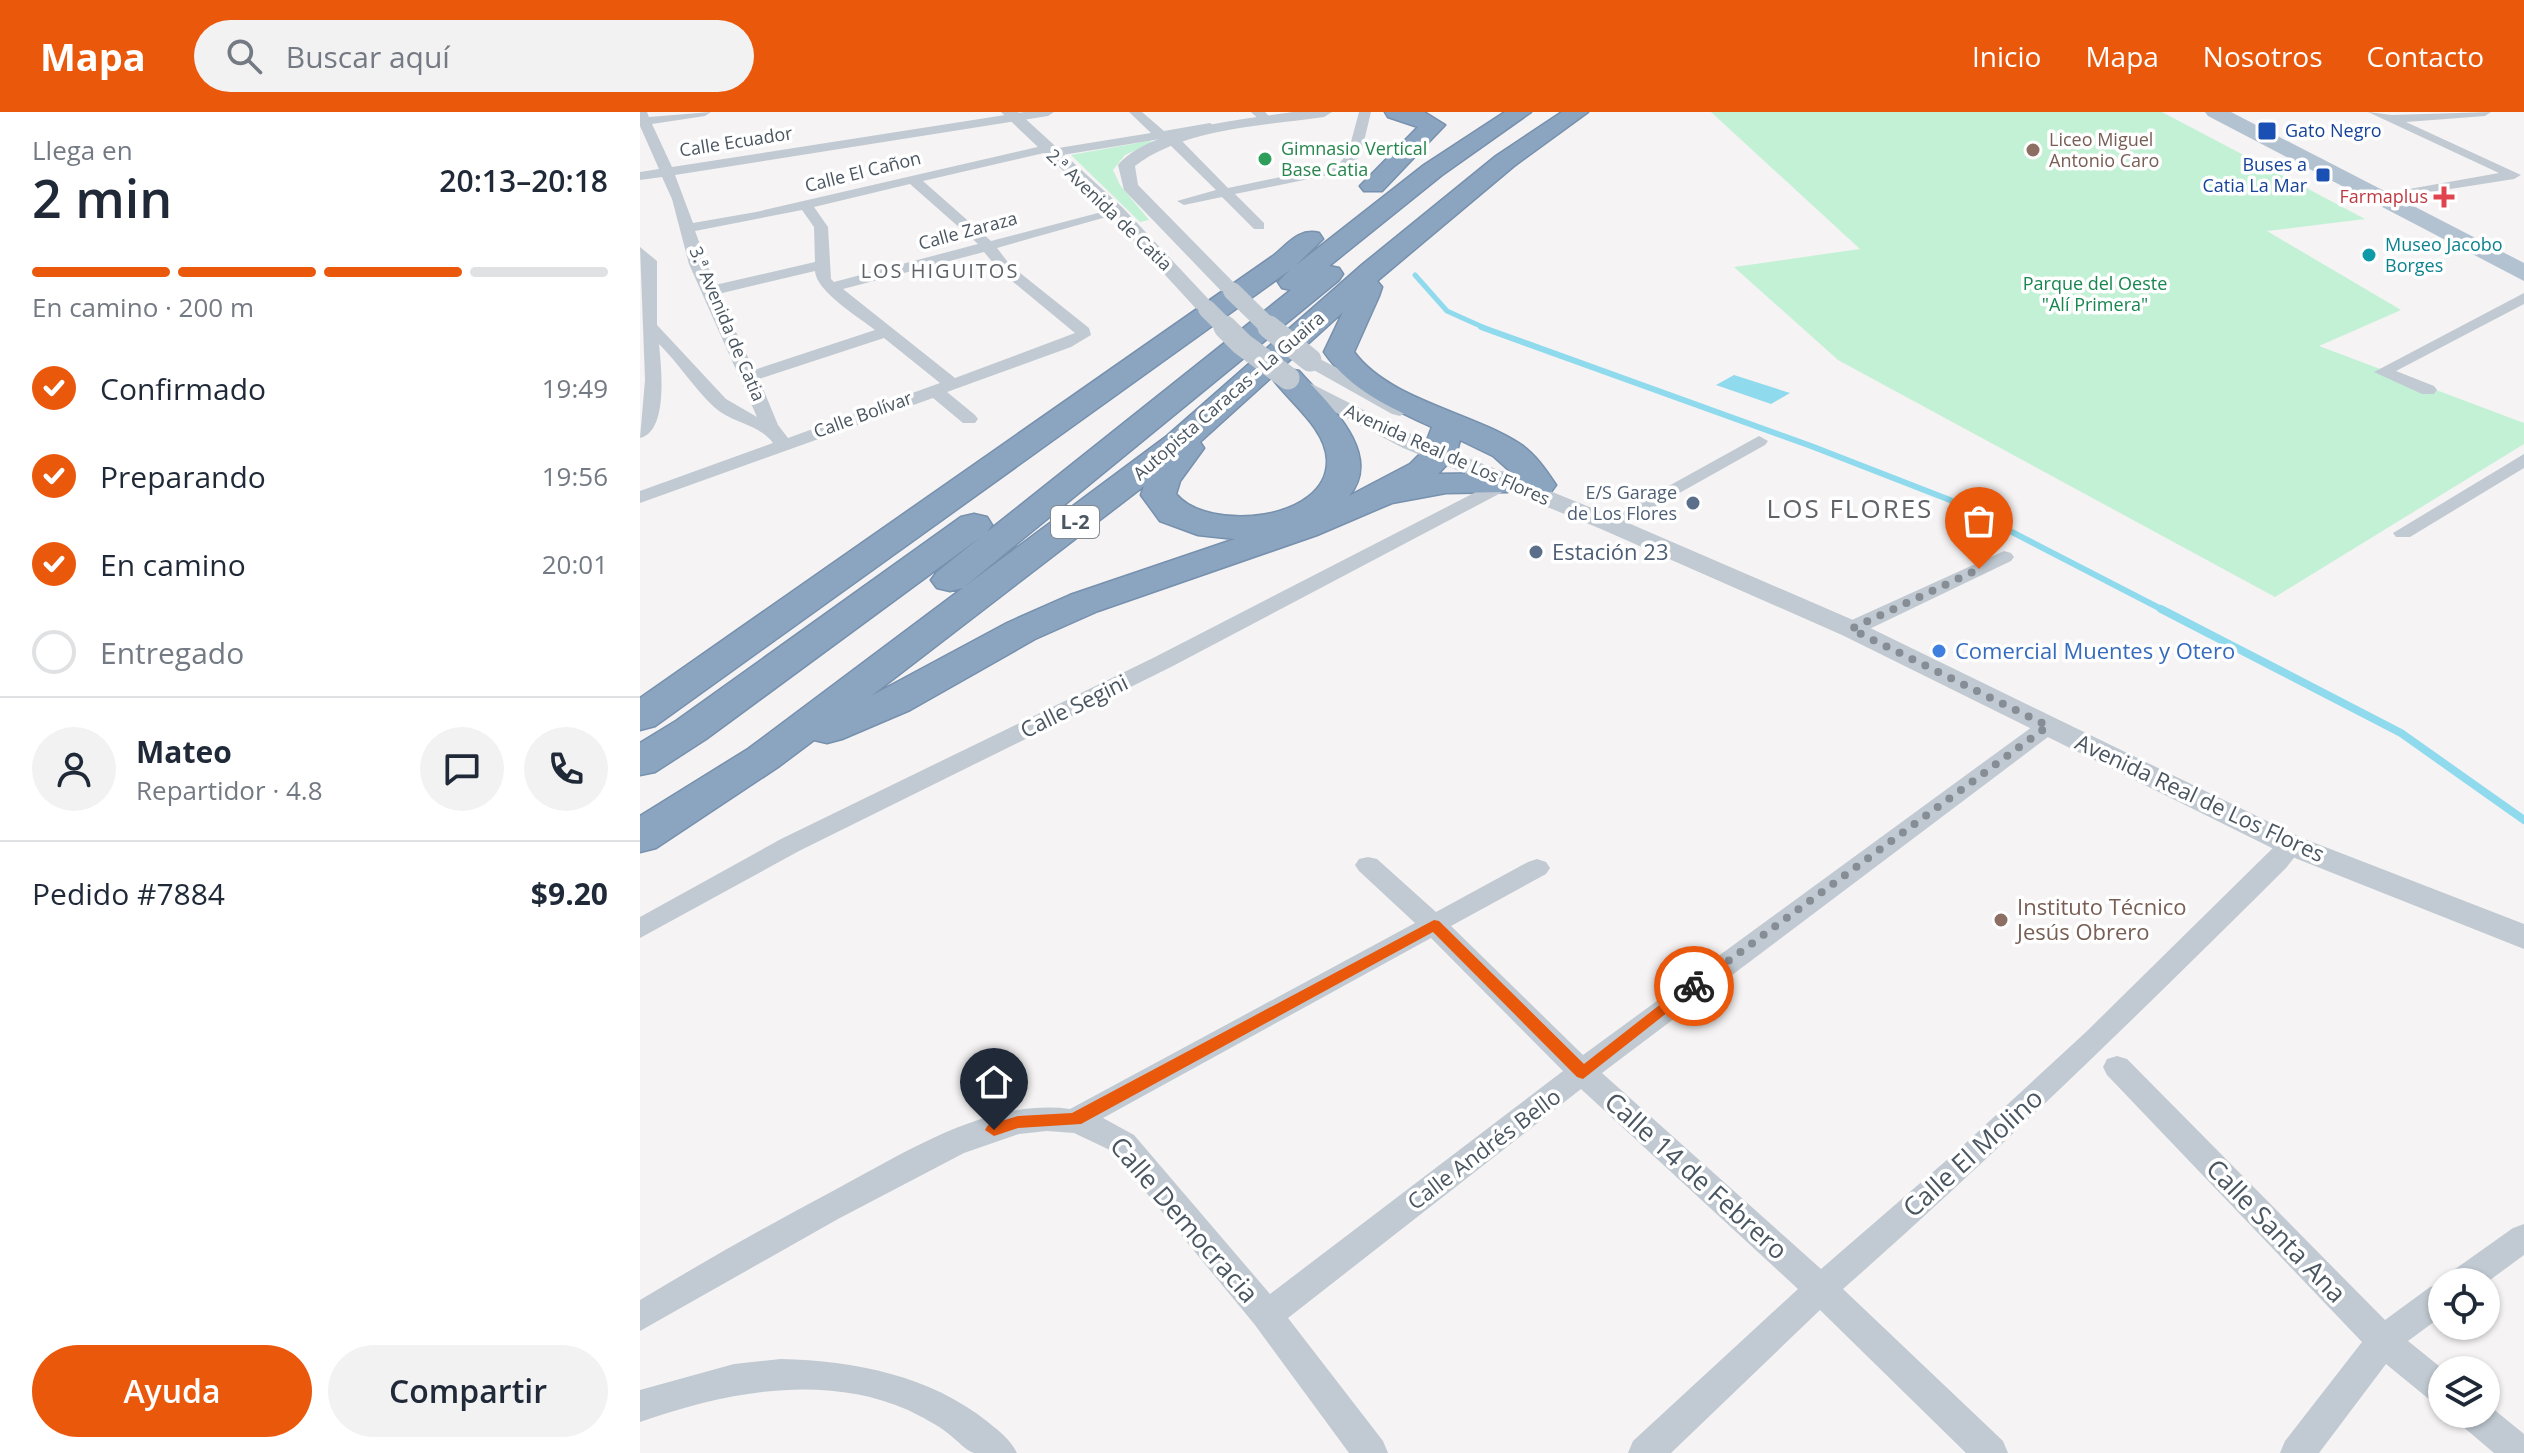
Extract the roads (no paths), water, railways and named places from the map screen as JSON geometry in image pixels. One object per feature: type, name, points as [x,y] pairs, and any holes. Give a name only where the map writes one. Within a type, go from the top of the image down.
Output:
[{"type":"highway","points":[[1378,198],[1433,125],[1396,112]]},
{"type":"highway","name":"L-2","points":[[640,717],[916,546],[1492,112]]},
{"type":"highway","name":"L-2","points":[[640,762],[691,730],[916,546],[1296,251],[1378,198],[1433,170],[1520,112]]},
{"type":"highway","points":[[1548,120],[1586,114]]},
{"type":"highway","name":"Autopista Caracas - La Guaira","points":[[640,837],[763,758],[1179,443],[1219,409],[1292,365],[1373,270],[1505,161],[1548,120]]},
{"type":"highway","name":"Autopista Caracas - La Guaira","points":[[640,830],[1462,168],[1548,120]]},
{"type":"highway","points":[[1373,270],[1363,303],[1339,352],[1345,364],[1395,396],[1505,449],[1521,461],[1523,483],[1446,483],[1381,495]]},
{"type":"highway","points":[[916,546],[1032,421],[1157,326],[1199,300]]},
{"type":"highway","points":[[1219,409],[1163,481],[1158,495],[1162,506],[1189,523],[1210,527],[1256,526],[1300,517],[1317,508],[1340,483],[1345,462],[1292,365]]},
{"type":"highway","name":"L-2","points":[[1105,453],[1292,365]]},
{"type":"highway","points":[[763,758],[895,701],[1008,638],[1084,603],[1304,527],[1381,495],[1422,471],[1442,443]]},
{"type":"main road","points":[[2215,112],[2524,273]]},
{"type":"main road","points":[[2238,112],[2524,260]]},
{"type":"street","points":[[642,118],[705,112]]},
{"type":"street","name":"Calle Ecuador","points":[[640,176],[1011,115],[1048,112]]},
{"type":"street","points":[[1135,112],[1168,138],[1259,226]]},
{"type":"street","points":[[1168,138],[1262,116],[1324,112]]},
{"type":"street","points":[[1184,201],[1343,168],[1354,154],[1365,112]]},
{"type":"street","points":[[2374,112],[2519,175]]},
{"type":"street","points":[[2390,120],[2485,112]]},
{"type":"street","name":"2.ª Avenida de Catia","points":[[1011,115],[1117,212],[1199,300]]},
{"type":"street","name":"3.ª Avenida de Catia","points":[[642,118],[667,171],[697,264],[769,426],[783,444]]},
{"type":"street","name":"Calle El Cañon","points":[[687,228],[1048,151],[1168,138]]},
{"type":"street","name":"Avenida Real de Los Flores","points":[[1168,138],[1133,158],[1126,165],[1127,178],[1277,335],[1292,365]]},
{"type":"street","points":[[2398,195],[2519,175]]},
{"type":"street","points":[[912,179],[979,236],[986,247]]},
{"type":"street","points":[[806,205],[821,227],[823,281],[952,384]]},
{"type":"street","name":"Calle Zaraza","points":[[829,288],[1117,212]]},
{"type":"street","name":"Calle Bolívar","points":[[640,497],[1083,335],[1083,331],[1005,268],[986,247]]},
{"type":"street","points":[[640,251],[650,261],[649,326],[654,388],[652,414],[640,433]]},
{"type":"street","points":[[710,291],[822,265]]},
{"type":"street","points":[[2428,390],[2382,372],[2524,298]]},
{"type":"street","name":"Avenida Real de Los Flores","points":[[1199,300],[1242,344],[1292,365],[1338,407],[1442,443],[1574,510],[1851,629],[2291,845],[2524,937]]},
{"type":"street","points":[[649,326],[685,362],[718,404],[746,421],[769,426]]},
{"type":"street","points":[[749,377],[885,332]]},
{"type":"street","points":[[934,390],[969,419]]},
{"type":"street","points":[[1610,524],[1759,441]]},
{"type":"street","name":"Avenida Real de Los Flores","points":[[1442,443],[1574,510]]},
{"type":"street","points":[[2403,533],[2524,460]]},
{"type":"street","name":"Calle Segini","points":[[640,929],[790,845],[1523,483]]},
{"type":"street","points":[[1851,629],[2004,557]]},
{"type":"street","name":"Calle Andrés Bello","points":[[1267,1315],[1682,995],[2048,726]]},
{"type":"street","name":"Calle El Molino","points":[[1646,1453],[2096,1040],[2291,845]]},
{"type":"street","name":"Calle 14 de Febrero","points":[[1368,865],[1434,925],[1583,1073],[1822,1290],[1990,1453]]},
{"type":"street","points":[[1075,1120],[1537,868]]},
{"type":"street","name":"Calle Santa Ana","points":[[2117,1067],[2383,1341],[2428,1378]]},
{"type":"street","name":"Calle Democracia","points":[[640,1317],[810,1217],[937,1152],[1018,1122],[1075,1120],[1104,1129],[1123,1143],[1267,1315],[1370,1453]]},
{"type":"street","points":[[2482,1268],[2524,1237]]},
{"type":"street","points":[[2298,1453],[2383,1341],[2428,1307]]},
{"type":"street","points":[[640,1406],[691,1389],[745,1378],[793,1373],[854,1376],[941,1409],[963,1422],[999,1453]]},
{"type":"street","points":[[2490,1428],[2521,1453]]},
{"type":"water","points":[[1734,375],[1790,393],[1771,404],[1716,385]]},
{"type":"waterway","points":[[1415,275],[1447,311],[1487,329]]},
{"type":"waterway","points":[[1481,327],[1811,446],[1950,500],[2165,611]]},
{"type":"waterway","points":[[2161,609],[2401,733],[2524,820]]},
{"type":"place","name":"Gato Negro","points":[[2267,131]]},
{"type":"place","name":"Liceo Miguel Antonio Caro","points":[[2033,150]]},
{"type":"place","name":"Gimnasio Vertical Base Catia","points":[[1265,159]]},
{"type":"place","name":"Buses a Catia La Mar","points":[[2323,175]]},
{"type":"place","name":"Farmaplus","points":[[2444,197]]},
{"type":"place","name":"Museo Jacobo Borges","points":[[2369,255]]},
{"type":"place","name":"E/S Garage de Los Flores","points":[[1693,503]]},
{"type":"place","name":"Estación 23","points":[[1536,552]]},
{"type":"place","name":"Comercial Muentes y Otero","points":[[1939,651]]},
{"type":"place","name":"Instituto Técnico Jesús Obrero","points":[[2001,920]]},
{"type":"district","name":"LOS HIGUITOS","points":[[940,271]]},
{"type":"district","name":"LOS FLORES","points":[[1850,509]]},
{"type":"park label","name":"Parque del Oeste \"Alí Primera\"","points":[[2095,294]]}]
